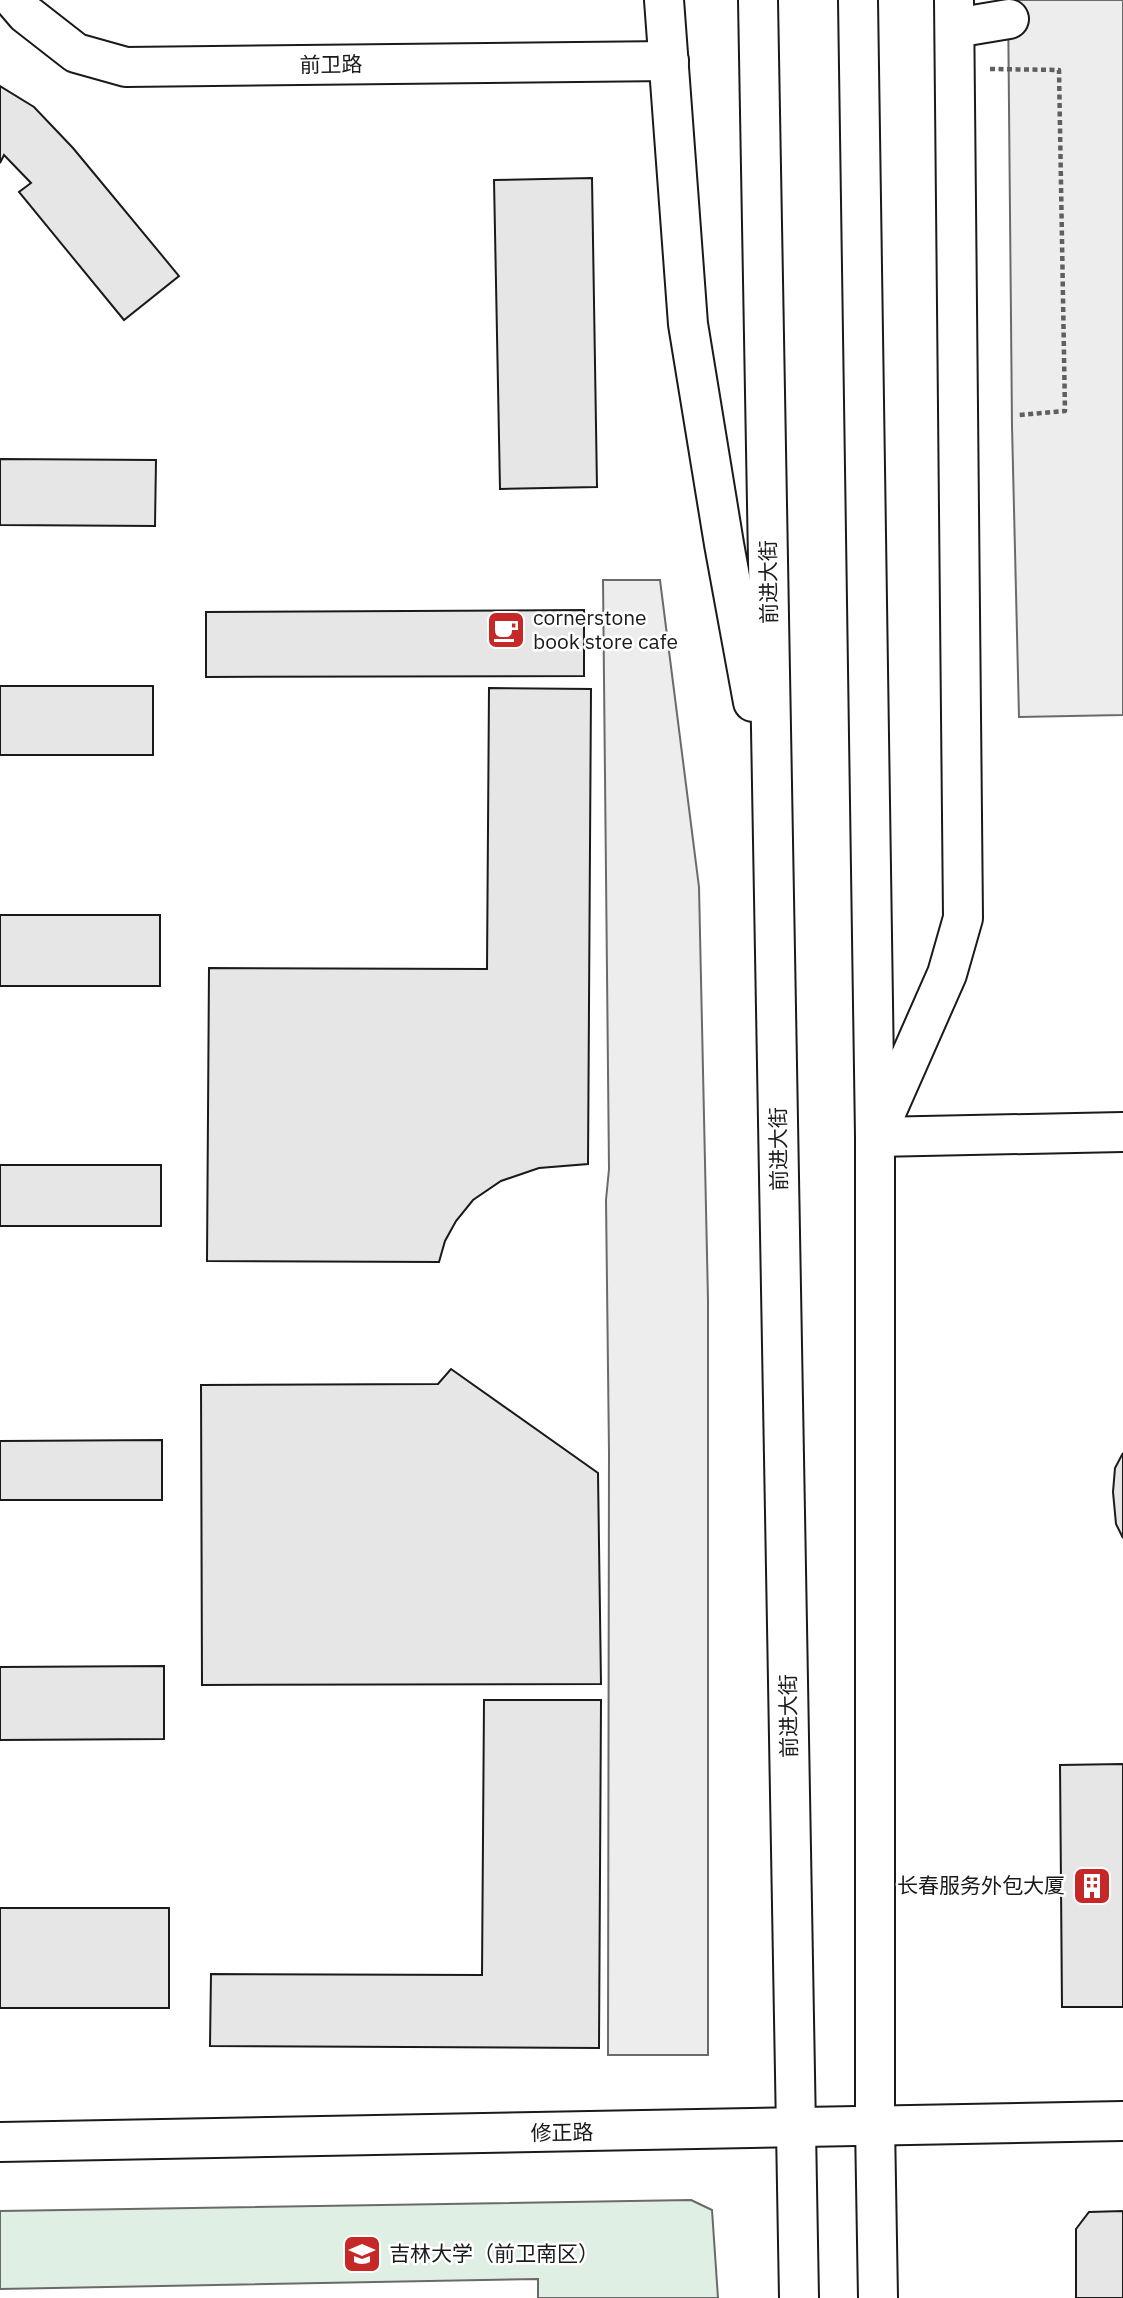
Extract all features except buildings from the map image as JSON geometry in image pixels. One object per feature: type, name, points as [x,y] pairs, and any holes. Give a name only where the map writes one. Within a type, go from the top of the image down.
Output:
[{"type":"main road","name":"前卫路","points":[[14,0],[26,14],[76,54],[126,67],[669,61]]},
{"type":"main road","points":[[664,0],[688,324],[724,544],[773,811]]},
{"type":"main road","name":"前进大街","points":[[758,0],[799,2298]]},
{"type":"main road","points":[[858,0],[875,1137],[875,2125],[878,2298]]},
{"type":"main road","points":[[875,1137],[947,974],[963,918],[955,14],[989,24],[1009,19]]},
{"type":"main road","points":[[875,1137],[1123,1132]]},
{"type":"main road","name":"修正路","points":[[0,2142],[1123,2121]]},
{"type":"path","points":[[989,69],[1059,70],[1065,411],[1020,415]]},
{"type":"green space","name":"吉林大学（前卫南区）","points":[[691,2200],[712,2210],[718,2298],[538,2298],[538,2279],[0,2289],[0,2211]]},
{"type":"shaded area","points":[[1008,0],[1123,0],[1123,715],[1019,717],[1012,426]]},
{"type":"shaded area","points":[[603,580],[660,580],[699,887],[708,1300],[708,2055],[608,2055],[609,1452],[606,1200],[609,1169]]},
{"type":"place","name":"cornerstone book store cafe","points":[[506,630]]},
{"type":"place","name":"长春服务外包大厦","points":[[1092,1886]]},
{"type":"place","name":"吉林大学（前卫南区）","points":[[362,2254]]}]
